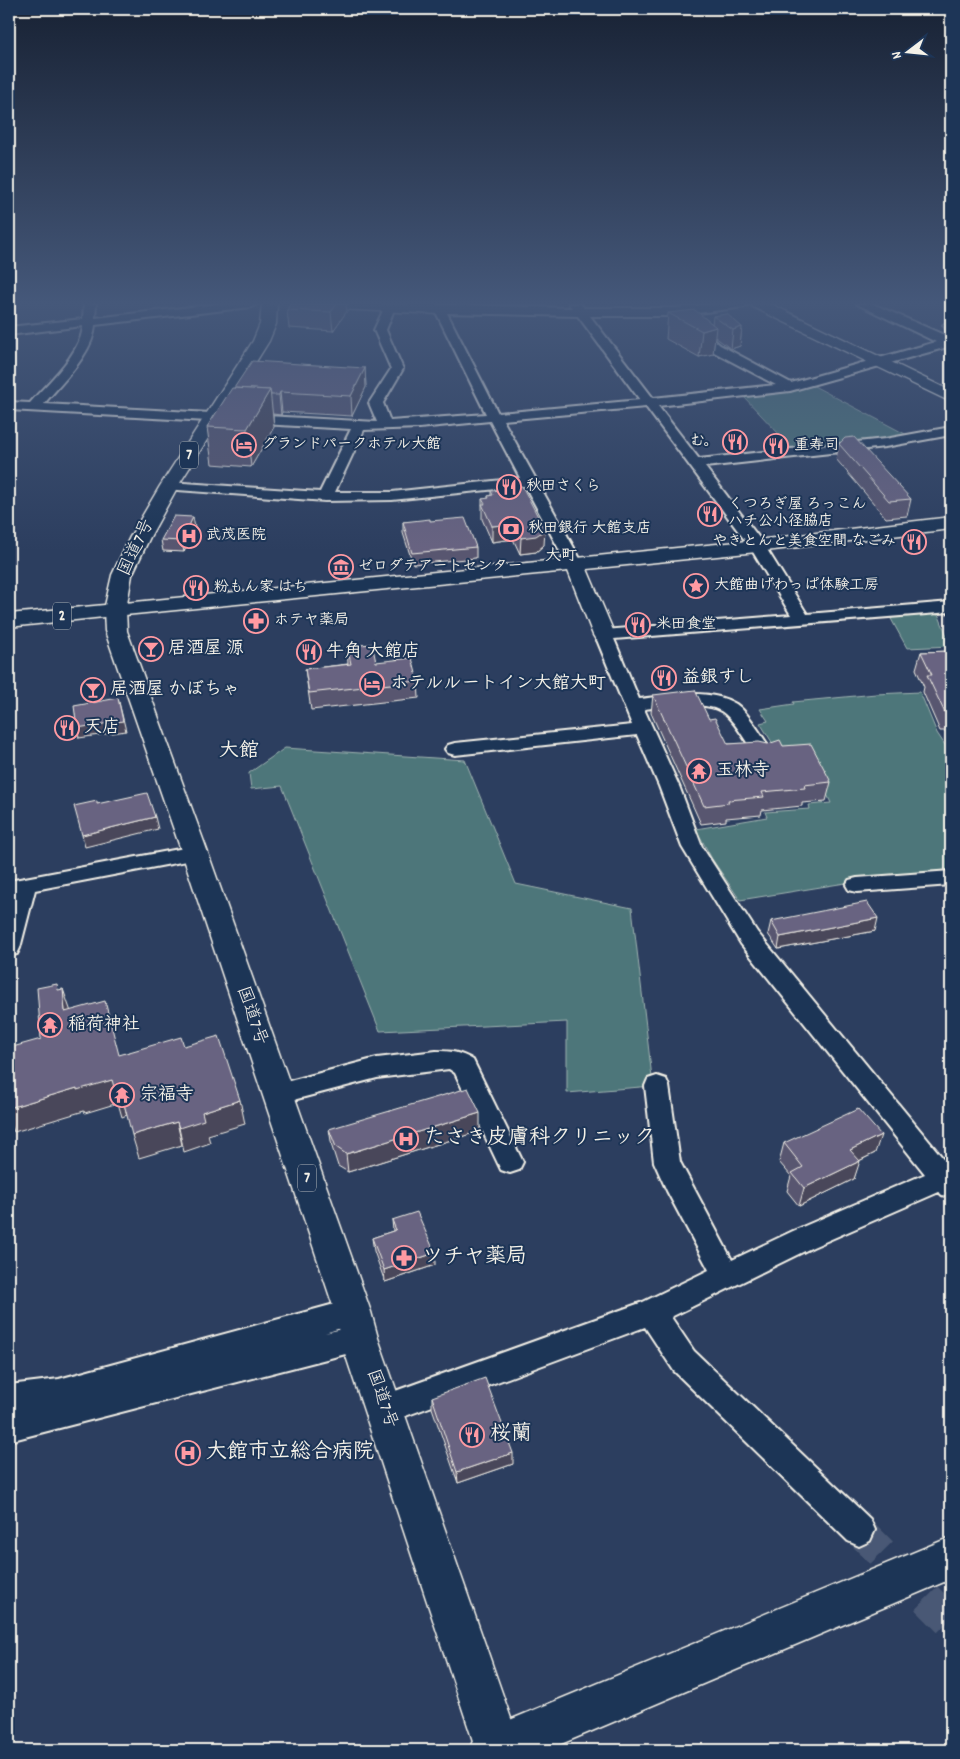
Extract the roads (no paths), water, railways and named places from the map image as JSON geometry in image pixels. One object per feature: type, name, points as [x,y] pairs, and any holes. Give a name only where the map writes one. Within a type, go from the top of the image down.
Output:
[{"type":"main road","name":"国道7号","points":[[233,386],[169,486],[140,537],[122,575],[115,610],[116,631],[278,1094],[496,1749]]},
{"type":"main road","points":[[929,386],[951,397]]},
{"type":"main road","points":[[115,610],[756,546],[951,523]]},
{"type":"main road","points":[[575,564],[604,635]]},
{"type":"main road","name":"2","points":[[9,621],[115,610]]},
{"type":"main road","points":[[496,1749],[951,1558]]},
{"type":"street","points":[[34,407],[51,386]]},
{"type":"street","points":[[385,426],[376,403],[387,386]]},
{"type":"street","points":[[478,386],[575,564]]},
{"type":"street","points":[[636,386],[756,546],[802,619]]},
{"type":"street","points":[[9,406],[385,426],[721,396],[793,386]]},
{"type":"street","points":[[325,497],[359,426]]},
{"type":"street","points":[[695,464],[885,443],[951,431]]},
{"type":"street","points":[[169,486],[325,497],[392,496],[530,482]]},
{"type":"street","points":[[384,1409],[651,1312],[726,1275],[948,1182],[749,938],[704,868],[692,847],[669,786],[632,705],[604,635],[951,607]]},
{"type":"street","points":[[632,705],[676,701],[720,704],[730,708],[764,754]]},
{"type":"street","points":[[455,749],[643,729]]},
{"type":"street","points":[[9,948],[18,887],[195,853]]},
{"type":"street","points":[[857,885],[951,878]]},
{"type":"street","points":[[278,1094],[377,1068],[436,1060],[454,1060],[464,1067],[510,1162]]},
{"type":"street","points":[[657,1086],[667,1162],[676,1183],[726,1275]]},
{"type":"street","points":[[651,1312],[684,1361],[859,1530]]},
{"type":"street","points":[[9,1399],[59,1393],[356,1325]]},
{"type":"street","points":[[9,1426],[356,1325]]},
{"type":"tunnel","points":[[859,1530],[951,1623]]},
{"type":"place","name":"む。","points":[[735,442]]},
{"type":"place","name":"グランドパークホテル大館","points":[[244,445]]},
{"type":"place","name":"重寿司","points":[[776,446]]},
{"type":"place","name":"秋田さくら","points":[[509,487]]},
{"type":"place","name":"くつろぎ屋 ろっこん ハチ公小径脇店","points":[[710,514]]},
{"type":"place","name":"秋田銀行 大館支店","points":[[511,529]]},
{"type":"place","name":"武茂医院","points":[[189,536]]},
{"type":"place","name":"やきとんと美食空間 なごみ","points":[[914,542]]},
{"type":"place","name":"ゼロダテアートセンター","points":[[341,567]]},
{"type":"place","name":"大館曲げわっぱ体験工房","points":[[696,586]]},
{"type":"place","name":"粉もん家 はち","points":[[196,588]]},
{"type":"place","name":"ホテヤ薬局","points":[[256,621]]},
{"type":"place","name":"米田食堂","points":[[638,625]]},
{"type":"place","name":"居酒屋 源","points":[[151,649]]},
{"type":"place","name":"牛角 大館店","points":[[309,652]]},
{"type":"place","name":"益銀すし","points":[[664,678]]},
{"type":"place","name":"ホテルルートイン大館大町","points":[[372,684]]},
{"type":"place","name":"居酒屋 かぼちゃ","points":[[93,690]]},
{"type":"place","name":"天店","points":[[67,728]]},
{"type":"place","name":"玉林寺","points":[[699,771]]},
{"type":"place","name":"稲荷神社","points":[[50,1025]]},
{"type":"place","name":"宗福寺","points":[[122,1095]]},
{"type":"place","name":"たさき皮膚科クリニック","points":[[406,1139]]},
{"type":"place","name":"ツチヤ薬局","points":[[404,1258]]},
{"type":"place","name":"桜蘭","points":[[472,1435]]},
{"type":"place","name":"大館市立総合病院","points":[[188,1453]]},
{"type":"district","name":"大町","points":[[561,556]]},
{"type":"district","name":"大館","points":[[239,752]]}]
